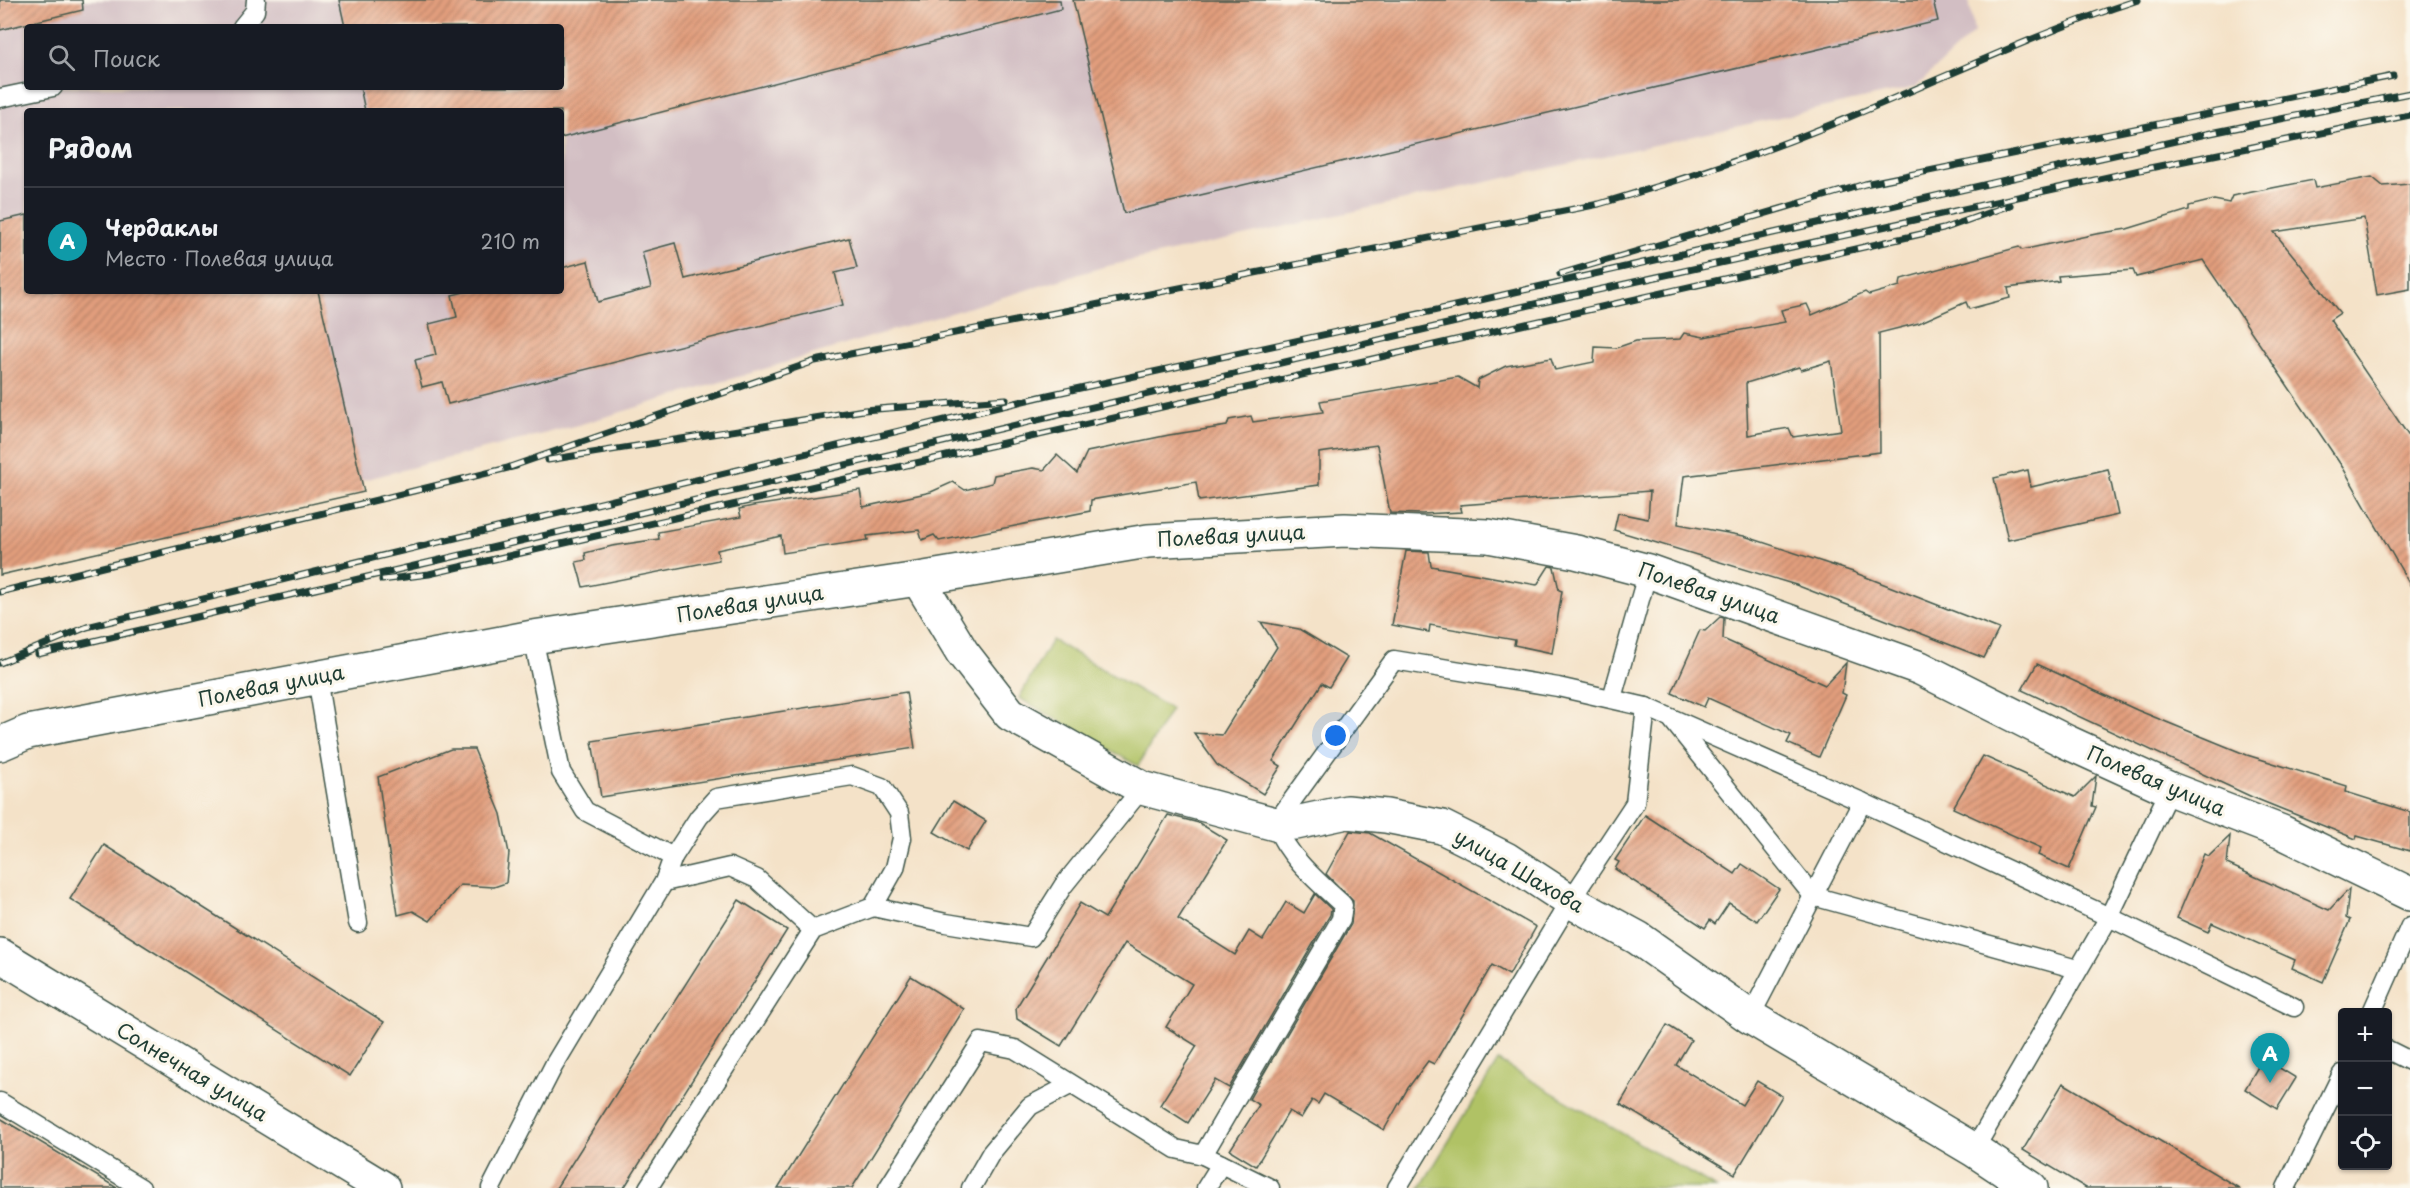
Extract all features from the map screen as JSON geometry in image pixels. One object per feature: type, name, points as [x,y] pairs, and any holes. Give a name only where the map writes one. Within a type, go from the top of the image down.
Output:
[{"type":"street","name":"Полевая улица","points":[[0,744],[28,732],[533,637],[918,579],[1148,541],[1345,530],[1488,536],[1576,552],[1648,571],[1920,668],[2067,742],[2170,789],[2282,832],[2410,894]]},
{"type":"street","name":"улица Шахова","points":[[918,579],[962,652],[1010,714],[1142,788],[1275,824],[1296,823],[1347,812],[1386,816],[1442,827],[1506,859],[1570,901],[1638,938],[1750,1017],[1974,1150],[2031,1188]]},
{"type":"street","name":"Солнечная улица","points":[[0,955],[383,1188]]},
{"type":"lane","points":[[244,24],[255,11],[256,0]]},
{"type":"lane","points":[[0,98],[39,90]]},
{"type":"lane","points":[[1612,698],[1648,571]]},
{"type":"lane","points":[[533,637],[561,772],[585,811],[673,857]]},
{"type":"lane","points":[[1203,1155],[1341,919],[1343,905],[1309,873],[1282,842],[1275,824],[1394,660],[1558,687],[1646,707],[1862,802],[2109,917],[2294,1007]]},
{"type":"lane","points":[[317,678],[358,923]]},
{"type":"lane","points":[[1397,1188],[1570,901],[1635,803],[1646,707]]},
{"type":"lane","points":[[1672,719],[1813,896],[2077,969]]},
{"type":"lane","points":[[491,1188],[554,1065],[664,882],[673,857],[699,817],[716,798],[852,776],[882,787],[899,813],[902,838],[895,868],[873,907]]},
{"type":"lane","points":[[648,1188],[813,930],[873,907],[946,923],[1031,937],[1063,886],[1142,788]]},
{"type":"lane","points":[[1974,1150],[2109,917],[2170,789]]},
{"type":"lane","points":[[1750,1017],[1862,802]]},
{"type":"lane","points":[[664,882],[730,867],[758,879],[813,930]]},
{"type":"lane","points":[[2374,1008],[2410,926]]},
{"type":"lane","points":[[888,1188],[981,1042],[1015,1049],[1176,1149],[1203,1155],[1270,1188]]},
{"type":"lane","points":[[2392,1052],[2410,1061]]},
{"type":"lane","points":[[2286,1188],[2338,1084]]},
{"type":"lane","points":[[971,1188],[991,1153],[1030,1106],[1070,1085]]},
{"type":"lane","points":[[0,1102],[141,1188]]},
{"type":"lane","points":[[1206,1188],[1221,1164]]},
{"type":"shaded area","points":[[0,0],[1969,0],[1974,32],[1916,87],[1103,267],[578,425],[332,488],[0,566]]},
{"type":"green space","points":[[1052,640],[1171,709],[1138,766],[1019,698]]},
{"type":"green space","points":[[1498,1061],[1716,1188],[1420,1188]]},
{"type":"building","points":[[0,0],[82,0],[83,10],[0,30]]},
{"type":"building","points":[[339,0],[1060,0],[1061,9],[564,137],[564,108],[364,108],[361,90],[564,90],[564,24],[344,24]]},
{"type":"building","points":[[1073,0],[1933,0],[1938,21],[1124,213]]},
{"type":"building","points":[[2372,177],[2383,186],[2410,184],[2410,289],[2377,295],[2364,218],[2274,232],[2340,313],[2330,320],[2410,438],[2410,585],[2343,468],[2203,260],[2136,277],[2133,270],[2058,276],[2059,281],[2008,288],[2010,298],[1969,309],[1966,302],[1919,323],[1879,333],[1880,452],[1684,476],[1678,524],[1744,536],[1853,572],[1999,629],[1984,658],[1796,585],[1614,530],[1618,513],[1648,519],[1650,491],[1460,505],[1462,512],[1390,513],[1377,445],[1319,453],[1319,485],[1199,501],[1196,482],[1091,500],[1090,511],[939,541],[934,535],[922,540],[919,530],[867,536],[868,540],[783,553],[781,536],[717,550],[719,560],[583,587],[576,562],[586,560],[585,553],[612,546],[659,539],[658,532],[741,517],[739,509],[753,506],[860,490],[863,507],[931,492],[953,482],[965,490],[992,483],[994,475],[1033,468],[1044,470],[1057,455],[1077,473],[1087,452],[1227,426],[1229,420],[1251,416],[1253,422],[1323,412],[1320,401],[1458,377],[1477,388],[1478,380],[1506,366],[1551,358],[1555,370],[1594,362],[1595,347],[1616,348],[1636,341],[1680,339],[1684,333],[1704,337],[1785,322],[1781,310],[1807,304],[1812,315],[1865,292],[1869,295],[1900,286],[1901,279],[2019,247],[2022,250],[2127,229],[2189,210],[2189,206],[2214,200],[2229,203],[2232,196],[2313,180],[2315,188]],"holes":[[[1831,361],[1841,430],[1793,437],[1789,428],[1748,435],[1746,383],[1799,367],[1801,370]]]},
{"type":"building","points":[[24,216],[24,294],[319,294],[364,492],[0,575],[0,221]]},
{"type":"building","points":[[849,238],[857,268],[835,273],[843,305],[448,404],[442,382],[422,387],[415,360],[436,355],[429,324],[457,317],[452,295],[564,294],[564,267],[588,261],[598,302],[651,288],[642,252],[675,243],[685,279]]},
{"type":"building","points":[[2108,469],[2118,515],[2008,540],[1994,478],[2028,470],[2031,487]]},
{"type":"building","points":[[1406,551],[1429,552],[1431,566],[1537,585],[1549,566],[1554,567],[1559,590],[1562,591],[1552,653],[1514,645],[1515,640],[1430,625],[1429,632],[1392,625]]},
{"type":"building","points":[[1720,617],[1724,618],[1723,639],[1825,685],[1846,663],[1842,693],[1846,695],[1819,757],[1787,743],[1791,735],[1708,698],[1704,707],[1672,693],[1700,630],[1705,631]]},
{"type":"building","points":[[1261,622],[1299,629],[1347,658],[1329,687],[1322,683],[1273,761],[1281,766],[1263,794],[1217,765],[1194,733],[1222,735],[1277,647]]},
{"type":"building","points":[[2037,664],[2137,710],[2247,755],[2347,786],[2346,792],[2410,812],[2410,851],[2357,836],[2356,839],[2252,797],[2022,690]]},
{"type":"building","points":[[906,692],[915,748],[601,797],[592,741]]},
{"type":"building","points":[[451,749],[474,749],[501,814],[509,853],[506,883],[494,887],[460,885],[430,921],[413,911],[398,915],[378,777]]},
{"type":"building","points":[[1983,756],[2075,797],[2096,776],[2092,806],[2096,807],[2069,869],[2038,855],[2041,848],[1953,808]]},
{"type":"building","points":[[953,801],[986,821],[967,851],[934,832]]},
{"type":"building","points":[[1168,815],[1199,823],[1227,840],[1178,919],[1235,955],[1249,931],[1263,940],[1286,902],[1304,913],[1315,894],[1331,909],[1330,915],[1229,1088],[1215,1080],[1188,1123],[1160,1105],[1197,1046],[1166,1027],[1192,984],[1125,943],[1061,1046],[1017,1019],[1016,1008],[1080,903],[1105,918]]},
{"type":"building","points":[[1645,815],[1735,874],[1742,864],[1779,889],[1757,921],[1729,903],[1715,924],[1710,920],[1705,928],[1615,869],[1619,862],[1615,860]]},
{"type":"building","points":[[1350,831],[1370,833],[1536,927],[1509,975],[1492,965],[1434,1064],[1428,1061],[1408,1088],[1384,1130],[1324,1094],[1318,1104],[1312,1100],[1301,1118],[1289,1111],[1256,1166],[1230,1150],[1259,1105],[1249,1099],[1351,924],[1353,901],[1326,874]]},
{"type":"building","points":[[2230,836],[2227,864],[2329,910],[2349,889],[2346,918],[2350,920],[2323,982],[2292,968],[2295,960],[2212,923],[2208,932],[2177,918],[2204,854],[2209,856]]},
{"type":"building","points":[[104,845],[384,1022],[350,1076],[70,899]]},
{"type":"building","points":[[739,900],[787,930],[624,1188],[556,1188]]},
{"type":"building","points":[[911,976],[964,1009],[852,1188],[778,1188]]},
{"type":"building","points":[[1667,1025],[1691,1040],[1676,1065],[1742,1105],[1757,1081],[1782,1096],[1735,1174],[1620,1104]]},
{"type":"building","points":[[2263,1058],[2296,1078],[2277,1109],[2245,1089]]},
{"type":"building","points":[[2063,1083],[2239,1188],[2086,1188],[2023,1150]]},
{"type":"building","points":[[0,1118],[117,1188],[0,1188]]},
{"type":"railway","points":[[510,467],[815,361],[1599,204],[1706,171],[1784,143],[2055,30],[2138,0]]},
{"type":"railway","points":[[1560,274],[1865,184],[2393,76]]},
{"type":"railway","points":[[0,663],[87,627],[1048,395],[1437,310],[2206,134],[2410,93]]},
{"type":"railway","points":[[38,654],[1503,311],[2140,170],[2410,115]]},
{"type":"railway","points":[[382,580],[429,574],[1943,229],[2010,205]]},
{"type":"railway","points":[[548,460],[864,410],[1006,399]]},
{"type":"railway","points":[[0,592],[516,466]]},
{"type":"place","name":"Чердаклы","points":[[2270,1083]]}]
